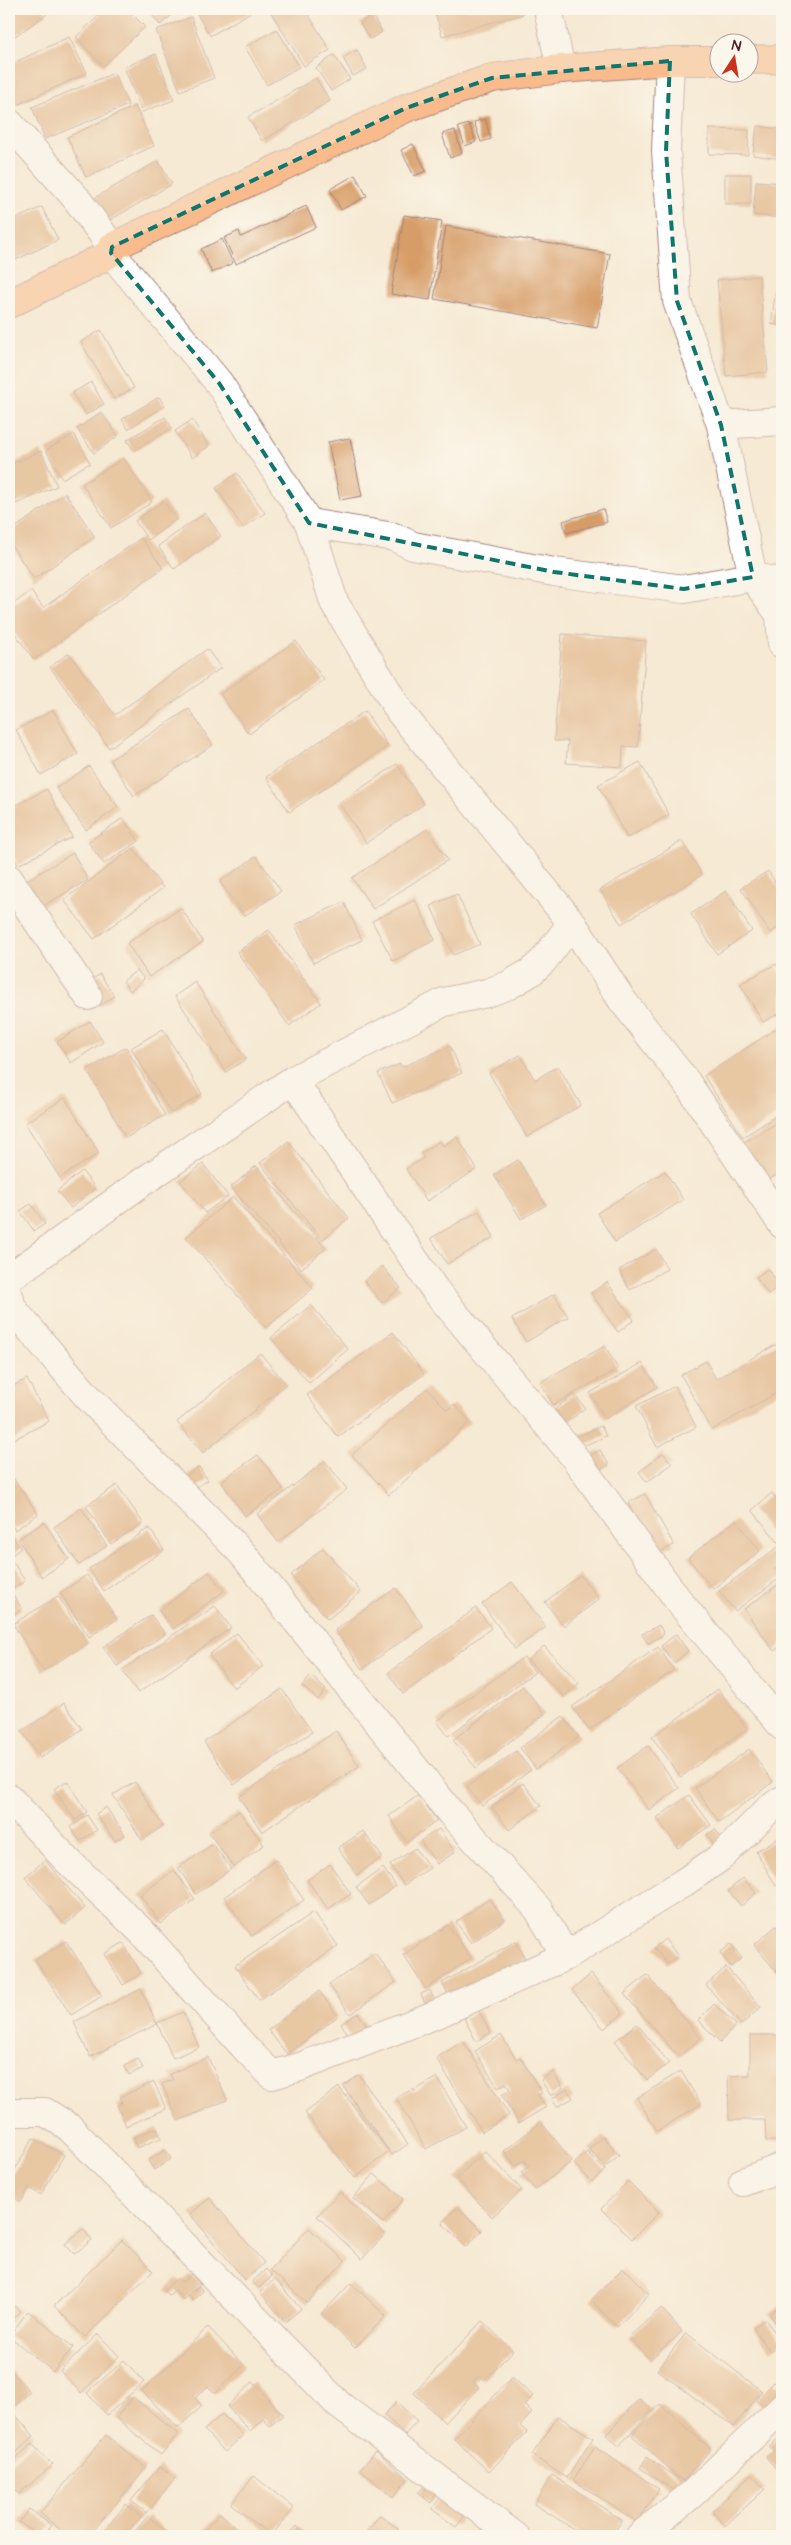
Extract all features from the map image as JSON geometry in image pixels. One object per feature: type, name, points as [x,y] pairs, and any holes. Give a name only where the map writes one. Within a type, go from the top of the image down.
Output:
[{"type":"main road","points":[[758,60],[782,59]]},
{"type":"main road","points":[[9,304],[111,250],[406,108],[492,78],[561,69],[670,61],[708,62]]},
{"type":"street","points":[[548,9],[561,69]]},
{"type":"street","points":[[670,61],[666,151],[677,301],[721,425],[753,577],[780,615],[782,644]]},
{"type":"street","points":[[9,123],[76,198],[111,250],[219,383],[309,523],[334,602],[400,712],[572,923],[622,1000],[686,1083],[782,1224]]},
{"type":"street","points":[[721,425],[782,421]]},
{"type":"street","points":[[309,523],[394,537],[413,546],[554,572],[684,589],[753,577],[782,582]]},
{"type":"street","points":[[9,879],[88,996]]},
{"type":"street","points":[[9,1278],[141,1183],[293,1080],[444,1002],[487,993],[509,985],[531,972],[543,961],[572,923]]},
{"type":"street","points":[[293,1080],[435,1290],[572,1454],[681,1604],[782,1726]]},
{"type":"street","points":[[9,1296],[12,1308],[87,1396],[242,1553],[450,1812],[538,1909],[566,1956]]},
{"type":"street","points":[[9,1798],[66,1859],[141,1931],[248,2052],[272,2075],[300,2067],[437,2014],[566,1956],[721,1857],[768,1810],[782,1800]]},
{"type":"street","points":[[9,2112],[45,2112],[70,2127],[339,2405],[515,2536]]},
{"type":"street","points":[[743,2182],[782,2168]]},
{"type":"street","points":[[640,2536],[692,2494],[782,2408]]},
{"type":"highlighted area","points":[[670,61],[666,151],[677,301],[721,425],[753,577],[684,589],[554,572],[309,523],[219,383],[111,253],[112,247],[406,108],[492,78]]},
{"type":"building","points":[[9,9],[44,9],[47,14],[11,39],[9,36]]},
{"type":"building","points":[[106,9],[127,9],[145,27],[103,66],[76,37]]},
{"type":"building","points":[[162,9],[169,9],[173,14],[160,25],[153,16]]},
{"type":"building","points":[[194,9],[256,9],[210,36]]},
{"type":"building","points":[[269,9],[305,9],[330,50],[304,66]]},
{"type":"building","points":[[434,9],[522,9],[523,14],[442,36]]},
{"type":"building","points":[[606,9],[647,9],[647,13],[606,12]]},
{"type":"building","points":[[372,15],[382,32],[370,39],[360,23]]},
{"type":"building","points":[[191,17],[214,78],[180,91],[156,30]]},
{"type":"building","points":[[277,29],[299,67],[267,85],[245,47]]},
{"type":"building","points":[[69,37],[87,73],[17,105],[9,88],[9,65]]},
{"type":"building","points":[[357,50],[367,69],[353,76],[343,58]]},
{"type":"building","points":[[156,54],[174,100],[142,112],[124,67]]},
{"type":"building","points":[[334,55],[350,79],[331,91],[316,68]]},
{"type":"building","points":[[114,73],[128,105],[45,139],[32,107]]},
{"type":"building","points":[[316,78],[330,101],[262,141],[248,117]]},
{"type":"building","points":[[135,106],[154,146],[86,177],[67,137]]},
{"type":"building","points":[[485,119],[491,139],[481,142],[474,122]]},
{"type":"building","points":[[469,124],[476,142],[465,146],[458,127]]},
{"type":"building","points":[[757,126],[782,129],[782,159],[753,155]]},
{"type":"building","points":[[709,129],[749,130],[748,155],[709,154]]},
{"type":"building","points":[[455,130],[462,153],[450,158],[442,134]]},
{"type":"building","points":[[413,144],[426,171],[414,176],[401,150]]},
{"type":"building","points":[[158,161],[172,184],[107,222],[93,199]]},
{"type":"building","points":[[725,174],[751,174],[751,204],[725,204]]},
{"type":"building","points":[[355,175],[367,196],[341,210],[330,189]]},
{"type":"building","points":[[756,181],[782,183],[782,218],[753,215]]},
{"type":"building","points":[[306,206],[316,227],[236,264],[224,238],[239,231],[241,237]]},
{"type":"building","points":[[42,207],[58,240],[9,263],[9,222]]},
{"type":"building","points":[[404,215],[442,221],[430,300],[391,294]]},
{"type":"building","points":[[446,226],[610,254],[597,328],[434,299]]},
{"type":"building","points":[[222,239],[233,263],[212,273],[201,249]]},
{"type":"building","points":[[778,274],[782,274],[782,326],[771,324]]},
{"type":"building","points":[[759,276],[768,372],[726,376],[717,280]]},
{"type":"building","points":[[101,330],[134,388],[114,399],[81,342]]},
{"type":"building","points":[[91,382],[104,404],[86,415],[72,393]]},
{"type":"building","points":[[159,397],[165,406],[128,429],[122,419]]},
{"type":"building","points":[[101,412],[118,436],[94,453],[77,429]]},
{"type":"building","points":[[165,417],[172,428],[134,451],[127,440]]},
{"type":"building","points":[[192,420],[209,446],[192,458],[175,431]]},
{"type":"building","points":[[74,434],[90,463],[62,479],[46,450]]},
{"type":"building","points":[[350,438],[362,496],[340,500],[328,442]]},
{"type":"building","points":[[41,451],[57,486],[16,504],[9,489],[9,465]]},
{"type":"building","points":[[124,458],[152,502],[111,528],[82,484]]},
{"type":"building","points":[[237,473],[265,513],[243,528],[216,488]]},
{"type":"building","points":[[65,493],[95,537],[34,579],[9,542],[9,532]]},
{"type":"building","points":[[163,501],[177,519],[148,540],[135,521]]},
{"type":"building","points":[[603,509],[607,522],[566,533],[563,521]]},
{"type":"building","points":[[205,513],[221,536],[174,569],[158,546]]},
{"type":"building","points":[[141,538],[163,568],[34,660],[9,625],[9,607],[31,591],[43,608]]},
{"type":"building","points":[[562,634],[646,641],[638,747],[623,746],[622,767],[566,763],[568,741],[554,741]]},
{"type":"building","points":[[296,641],[324,680],[249,734],[220,694]]},
{"type":"building","points":[[207,649],[221,668],[109,748],[50,667],[69,653],[115,715]]},
{"type":"building","points":[[189,709],[213,745],[134,796],[110,760]]},
{"type":"building","points":[[53,710],[78,754],[41,775],[16,730]]},
{"type":"building","points":[[365,711],[388,746],[289,812],[266,777]]},
{"type":"building","points":[[640,762],[669,815],[627,838],[598,785]]},
{"type":"building","points":[[397,764],[424,804],[366,843],[339,803]]},
{"type":"building","points":[[89,766],[118,807],[86,830],[56,788]]},
{"type":"building","points":[[47,789],[72,837],[18,865],[9,847],[9,809]]},
{"type":"building","points":[[123,818],[139,841],[104,864],[88,842]]},
{"type":"building","points":[[427,829],[448,860],[373,909],[352,878]]},
{"type":"building","points":[[682,841],[702,875],[621,924],[600,890]]},
{"type":"building","points":[[133,848],[163,888],[94,939],[64,900]]},
{"type":"building","points":[[73,853],[88,880],[32,912],[17,886]]},
{"type":"building","points":[[256,856],[281,891],[244,916],[220,882]]},
{"type":"building","points":[[768,871],[782,893],[782,925],[770,933],[741,888]]},
{"type":"building","points":[[726,891],[752,931],[717,954],[691,914]]},
{"type":"building","points":[[457,894],[480,944],[453,955],[431,906]]},
{"type":"building","points":[[415,900],[435,940],[393,961],[372,921]]},
{"type":"building","points":[[344,902],[362,940],[313,963],[295,925]]},
{"type":"building","points":[[181,908],[203,942],[149,977],[127,943]]},
{"type":"building","points":[[269,930],[321,1003],[289,1026],[237,952]]},
{"type":"building","points":[[776,964],[782,975],[782,1012],[763,1022],[740,984]]},
{"type":"building","points":[[137,970],[144,979],[130,991],[123,981]]},
{"type":"building","points":[[100,974],[114,996],[100,1006],[85,985]]},
{"type":"building","points":[[195,982],[246,1059],[226,1072],[175,996]]},
{"type":"building","points":[[90,1021],[103,1042],[71,1063],[57,1042]]},
{"type":"building","points":[[782,1025],[782,1112],[743,1137],[704,1076]]},
{"type":"building","points":[[163,1029],[202,1094],[171,1113],[131,1048]]},
{"type":"building","points":[[450,1046],[462,1073],[392,1103],[378,1073],[400,1064],[402,1067]]},
{"type":"building","points":[[126,1047],[165,1115],[126,1138],[87,1070]]},
{"type":"building","points":[[520,1055],[535,1080],[558,1066],[581,1105],[527,1137],[489,1073]]},
{"type":"building","points":[[65,1098],[99,1153],[60,1178],[25,1123]]},
{"type":"building","points":[[782,1120],[782,1172],[766,1181],[743,1143]]},
{"type":"building","points":[[457,1137],[477,1169],[427,1201],[406,1169],[424,1158],[421,1153],[440,1141],[443,1146]]},
{"type":"building","points":[[288,1141],[349,1218],[322,1240],[260,1163]]},
{"type":"building","points":[[518,1160],[546,1205],[521,1219],[494,1175]]},
{"type":"building","points":[[203,1164],[228,1196],[205,1213],[180,1181]]},
{"type":"building","points":[[256,1166],[326,1248],[301,1269],[231,1187]]},
{"type":"building","points":[[82,1171],[95,1188],[71,1208],[57,1191]]},
{"type":"building","points":[[665,1171],[683,1200],[615,1242],[597,1213]]},
{"type":"building","points":[[233,1197],[313,1288],[266,1328],[186,1237]]},
{"type":"building","points":[[31,1204],[45,1224],[34,1231],[20,1211]]},
{"type":"building","points":[[479,1211],[494,1237],[447,1264],[431,1238]]},
{"type":"building","points":[[656,1249],[667,1269],[630,1290],[619,1270]]},
{"type":"building","points":[[382,1266],[401,1288],[382,1303],[364,1281]]},
{"type":"building","points":[[768,1269],[780,1286],[768,1294],[756,1277]]},
{"type":"building","points":[[607,1282],[634,1320],[618,1332],[591,1293]]},
{"type":"building","points":[[554,1294],[568,1317],[526,1342],[512,1319]]},
{"type":"building","points":[[311,1305],[348,1349],[309,1383],[271,1338]]},
{"type":"building","points":[[393,1332],[424,1374],[338,1437],[307,1395]]},
{"type":"building","points":[[777,1344],[782,1354],[782,1390],[712,1430],[681,1375],[706,1361],[716,1379]]},
{"type":"building","points":[[605,1346],[618,1369],[553,1405],[540,1382]]},
{"type":"building","points":[[260,1353],[286,1384],[203,1453],[177,1422]]},
{"type":"building","points":[[642,1363],[657,1387],[605,1419],[590,1393]]},
{"type":"building","points":[[27,1379],[49,1421],[9,1442],[9,1388]]},
{"type":"building","points":[[675,1386],[696,1427],[657,1447],[636,1406]]},
{"type":"building","points":[[427,1388],[447,1410],[454,1404],[470,1422],[389,1495],[352,1455]]},
{"type":"building","points":[[574,1394],[585,1408],[566,1423],[555,1409]]},
{"type":"building","points":[[601,1426],[606,1436],[578,1448],[574,1438]]},
{"type":"building","points":[[600,1450],[609,1465],[598,1471],[589,1457]]},
{"type":"building","points":[[663,1453],[672,1464],[647,1482],[639,1472]]},
{"type":"building","points":[[258,1455],[283,1489],[245,1516],[221,1481]]},
{"type":"building","points":[[325,1461],[347,1489],[278,1542],[257,1514]]},
{"type":"building","points":[[199,1467],[208,1480],[192,1490],[184,1477]]},
{"type":"building","points":[[9,1472],[38,1514],[15,1530],[9,1521]]},
{"type":"building","points":[[117,1485],[143,1523],[111,1544],[86,1506]]},
{"type":"building","points":[[772,1493],[782,1506],[782,1547],[752,1510]]},
{"type":"building","points":[[645,1494],[674,1545],[656,1554],[628,1503]]},
{"type":"building","points":[[81,1508],[107,1546],[79,1565],[54,1527]]},
{"type":"building","points":[[736,1520],[760,1551],[713,1589],[688,1558]]},
{"type":"building","points":[[44,1522],[69,1559],[42,1577],[18,1539]]},
{"type":"building","points":[[149,1528],[164,1550],[104,1591],[89,1569]]},
{"type":"building","points":[[9,1532],[21,1548],[11,1556],[9,1553]]},
{"type":"building","points":[[779,1546],[782,1550],[782,1563],[774,1569],[781,1577],[735,1611],[719,1591]]},
{"type":"building","points":[[323,1548],[361,1592],[328,1619],[291,1575]]},
{"type":"building","points":[[13,1562],[25,1581],[11,1590],[9,1565]]},
{"type":"building","points":[[209,1572],[224,1591],[173,1629],[159,1611]]},
{"type":"building","points":[[87,1575],[117,1619],[89,1637],[60,1593]]},
{"type":"building","points":[[580,1575],[599,1599],[564,1626],[545,1602]]},
{"type":"building","points":[[512,1582],[546,1627],[515,1649],[482,1604]]},
{"type":"building","points":[[782,1582],[782,1645],[774,1651],[744,1609]]},
{"type":"building","points":[[396,1588],[423,1626],[362,1669],[335,1630]]},
{"type":"building","points":[[12,1593],[22,1609],[9,1617],[9,1595]]},
{"type":"building","points":[[58,1596],[88,1643],[43,1671],[13,1624]]},
{"type":"building","points":[[215,1606],[231,1628],[138,1693],[122,1670]]},
{"type":"building","points":[[476,1608],[491,1628],[403,1694],[388,1673]]},
{"type":"building","points":[[151,1615],[165,1634],[117,1666],[103,1647]]},
{"type":"building","points":[[659,1625],[664,1634],[648,1644],[642,1634]]},
{"type":"building","points":[[237,1633],[263,1666],[234,1688],[209,1655]]},
{"type":"building","points":[[676,1634],[688,1651],[674,1663],[661,1646]]},
{"type":"building","points":[[544,1646],[579,1683],[564,1697],[528,1660]]},
{"type":"building","points":[[658,1647],[674,1670],[589,1730],[572,1707]]},
{"type":"building","points":[[524,1657],[535,1672],[448,1736],[437,1721]]},
{"type":"building","points":[[311,1676],[326,1690],[318,1700],[302,1686]]},
{"type":"building","points":[[523,1686],[545,1714],[476,1768],[453,1740]]},
{"type":"building","points":[[282,1689],[312,1732],[234,1785],[204,1742]]},
{"type":"building","points":[[718,1689],[747,1729],[681,1777],[652,1737]]},
{"type":"building","points":[[64,1703],[82,1729],[40,1758],[22,1731]]},
{"type":"building","points":[[563,1716],[579,1737],[536,1769],[520,1748]]},
{"type":"building","points":[[336,1731],[359,1766],[262,1832],[239,1797]]},
{"type":"building","points":[[648,1746],[679,1788],[649,1810],[617,1768]]},
{"type":"building","points":[[749,1749],[773,1782],[719,1822],[695,1788]]},
{"type":"building","points":[[516,1751],[531,1770],[482,1806],[467,1787]]},
{"type":"building","points":[[67,1781],[87,1812],[75,1820],[54,1789]]},
{"type":"building","points":[[135,1782],[163,1826],[142,1840],[113,1795]]},
{"type":"building","points":[[523,1783],[541,1806],[509,1830],[492,1807]]},
{"type":"building","points":[[419,1795],[437,1821],[407,1842],[389,1816]]},
{"type":"building","points":[[689,1795],[711,1825],[678,1848],[657,1818]]},
{"type":"building","points":[[106,1807],[125,1835],[115,1841],[96,1814]]},
{"type":"building","points":[[239,1811],[264,1845],[234,1867],[209,1833]]},
{"type":"building","points":[[87,1815],[97,1830],[80,1841],[70,1827]]},
{"type":"building","points":[[439,1829],[455,1852],[437,1864],[420,1841]]},
{"type":"building","points":[[715,1829],[725,1843],[717,1849],[707,1835]]},
{"type":"building","points":[[363,1831],[382,1857],[357,1875],[338,1848]]},
{"type":"building","points":[[782,1836],[782,1882],[776,1886],[756,1851]]},
{"type":"building","points":[[213,1844],[231,1869],[196,1894],[178,1868]]},
{"type":"building","points":[[415,1848],[430,1868],[404,1885],[390,1865]]},
{"type":"building","points":[[45,1860],[85,1908],[65,1925],[25,1877]]},
{"type":"building","points":[[276,1860],[304,1900],[252,1936],[224,1897]]},
{"type":"building","points":[[330,1864],[351,1894],[328,1909],[307,1880]]},
{"type":"building","points":[[383,1868],[396,1886],[369,1905],[356,1887]]},
{"type":"building","points":[[174,1870],[195,1899],[161,1924],[140,1895]]},
{"type":"building","points":[[743,1878],[756,1893],[741,1906],[728,1891]]},
{"type":"building","points":[[489,1899],[505,1920],[471,1943],[456,1922]]},
{"type":"building","points":[[314,1912],[338,1946],[259,2000],[235,1966]]},
{"type":"building","points":[[448,1925],[471,1958],[426,1989],[403,1955]]},
{"type":"building","points":[[776,1926],[782,1934],[782,1978],[754,1945]]},
{"type":"building","points":[[665,1939],[678,1956],[667,1964],[654,1948]]},
{"type":"building","points":[[66,1941],[102,1996],[71,2015],[35,1960]]},
{"type":"building","points":[[516,1941],[526,1960],[453,2002],[442,1983]]},
{"type":"building","points":[[123,1943],[141,1973],[123,1985],[104,1954]]},
{"type":"building","points":[[731,1944],[742,1958],[731,1967],[720,1953]]},
{"type":"building","points":[[375,1953],[396,1982],[350,2014],[329,1985]]},
{"type":"building","points":[[726,1967],[761,2007],[741,2025],[706,1985]]},
{"type":"building","points":[[591,1974],[623,2013],[604,2029],[572,1990]]},
{"type":"building","points":[[647,1975],[701,2038],[679,2057],[624,1994]]},
{"type":"building","points":[[141,1989],[157,2024],[90,2057],[74,2022]]},
{"type":"building","points":[[430,1990],[436,2004],[427,2008],[421,1994]]},
{"type":"building","points":[[319,1991],[338,2016],[287,2054],[268,2030]]},
{"type":"building","points":[[714,2004],[736,2025],[720,2042],[698,2020]]},
{"type":"building","points":[[478,2010],[491,2033],[476,2041],[464,2018]]},
{"type":"building","points":[[183,2012],[199,2047],[173,2058],[157,2023]]},
{"type":"building","points":[[358,2013],[368,2027],[351,2038],[341,2024]]},
{"type":"building","points":[[637,2024],[669,2063],[647,2080],[615,2041]]},
{"type":"building","points":[[501,2035],[516,2059],[520,2057],[542,2093],[538,2095],[546,2107],[519,2123],[502,2095],[510,2090],[506,2083],[498,2088],[475,2051]]},
{"type":"building","points":[[750,2035],[782,2035],[782,2141],[766,2141],[765,2120],[729,2120],[728,2076],[750,2075]]},
{"type":"building","points":[[463,2041],[509,2115],[482,2132],[436,2058]]},
{"type":"building","points":[[208,2057],[227,2100],[178,2121],[162,2084],[173,2080],[170,2074]]},
{"type":"building","points":[[138,2059],[143,2068],[129,2075],[125,2066]]},
{"type":"building","points":[[681,2071],[701,2104],[657,2131],[637,2098]]},
{"type":"building","points":[[553,2072],[563,2088],[551,2096],[541,2080]]},
{"type":"building","points":[[359,2075],[408,2144],[392,2155],[343,2086]]},
{"type":"building","points":[[437,2077],[466,2127],[426,2149],[396,2098],[413,2089],[414,2091]]},
{"type":"building","points":[[154,2082],[166,2109],[126,2126],[117,2105],[122,2103],[120,2097]]},
{"type":"building","points":[[339,2087],[389,2152],[355,2178],[305,2113]]},
{"type":"building","points":[[567,2089],[573,2098],[557,2107],[552,2099]]},
{"type":"building","points":[[541,2122],[572,2161],[535,2190],[521,2172],[529,2166],[524,2160],[516,2166],[504,2151]]},
{"type":"building","points":[[157,2128],[161,2138],[137,2148],[133,2137]]},
{"type":"building","points":[[603,2136],[619,2155],[606,2167],[589,2149]]},
{"type":"building","points":[[33,2138],[64,2155],[41,2195],[29,2188],[21,2202],[9,2195],[9,2180]]},
{"type":"building","points":[[165,2150],[171,2159],[154,2170],[148,2161]]},
{"type":"building","points":[[485,2151],[522,2190],[492,2217],[456,2178]]},
{"type":"building","points":[[587,2152],[605,2170],[592,2182],[574,2164]]},
{"type":"building","points":[[374,2174],[403,2199],[383,2223],[353,2198]]},
{"type":"building","points":[[628,2181],[659,2212],[632,2239],[601,2209]]},
{"type":"building","points":[[340,2192],[385,2234],[362,2259],[317,2216]]},
{"type":"building","points":[[210,2198],[264,2263],[245,2280],[190,2214]]},
{"type":"building","points":[[458,2207],[482,2231],[466,2247],[442,2223]]},
{"type":"building","points":[[309,2228],[345,2261],[307,2303],[270,2270]]},
{"type":"building","points":[[83,2229],[92,2240],[74,2254],[65,2244]]},
{"type":"building","points":[[122,2240],[153,2271],[85,2337],[54,2306]]},
{"type":"building","points":[[623,2268],[649,2294],[617,2327],[591,2300]]},
{"type":"building","points":[[266,2269],[272,2276],[259,2288],[252,2282]]},
{"type":"building","points":[[191,2274],[200,2284],[183,2300],[175,2290],[169,2295],[164,2290],[177,2278],[182,2282]]},
{"type":"building","points":[[275,2279],[301,2309],[285,2322],[260,2292]]},
{"type":"building","points":[[351,2283],[386,2316],[355,2348],[321,2314]]},
{"type":"building","points":[[199,2286],[203,2291],[193,2301],[188,2296]]},
{"type":"building","points":[[9,2301],[20,2311],[9,2323]]},
{"type":"building","points":[[781,2304],[782,2306],[782,2331],[769,2314]]},
{"type":"building","points":[[661,2308],[682,2331],[650,2360],[629,2337]]},
{"type":"building","points":[[28,2311],[73,2347],[53,2372],[9,2336]]},
{"type":"building","points":[[765,2319],[782,2342],[770,2351],[753,2328]]},
{"type":"building","points":[[482,2321],[513,2351],[484,2380],[479,2376],[473,2381],[479,2387],[445,2423],[414,2393]]},
{"type":"building","points":[[208,2327],[244,2365],[215,2394],[208,2386],[195,2398],[202,2406],[178,2428],[142,2391]]},
{"type":"building","points":[[686,2333],[762,2391],[734,2427],[657,2370]]},
{"type":"building","points":[[98,2334],[119,2356],[81,2393],[60,2371]]},
{"type":"building","points":[[124,2360],[144,2382],[107,2415],[87,2393]]},
{"type":"building","points":[[11,2371],[30,2392],[9,2411],[9,2373]]},
{"type":"building","points":[[512,2377],[533,2396],[524,2405],[532,2413],[520,2426],[527,2432],[489,2472],[454,2439]]},
{"type":"building","points":[[253,2382],[283,2415],[270,2426],[263,2419],[250,2431],[227,2406]]},
{"type":"building","points":[[773,2382],[782,2390],[766,2409],[757,2401]]},
{"type":"building","points":[[133,2397],[178,2434],[161,2455],[116,2418]]},
{"type":"building","points":[[639,2399],[652,2410],[619,2446],[606,2435]]},
{"type":"building","points":[[397,2402],[417,2421],[405,2435],[384,2415]]},
{"type":"building","points":[[660,2404],[711,2449],[683,2481],[632,2435]]},
{"type":"building","points":[[14,2413],[34,2436],[9,2459],[9,2418]]},
{"type":"building","points":[[222,2414],[243,2435],[225,2452],[204,2430]]},
{"type":"building","points":[[558,2416],[593,2438],[567,2478],[532,2455]]},
{"type":"building","points":[[106,2435],[146,2468],[89,2536],[68,2536],[40,2513]]},
{"type":"building","points":[[778,2439],[782,2444],[782,2465],[777,2470],[766,2457],[774,2451],[769,2446]]},
{"type":"building","points":[[32,2444],[52,2465],[19,2494],[9,2484],[9,2464]]},
{"type":"building","points":[[595,2447],[659,2489],[637,2522],[573,2480]]},
{"type":"building","points":[[376,2451],[408,2479],[393,2497],[360,2470]]},
{"type":"building","points":[[647,2457],[685,2483],[678,2493],[640,2468]]},
{"type":"building","points":[[160,2466],[175,2478],[147,2513],[131,2501]]},
{"type":"building","points":[[552,2475],[622,2520],[612,2536],[585,2536],[534,2504]]},
{"type":"building","points":[[751,2475],[765,2489],[725,2526],[712,2511]]},
{"type":"building","points":[[254,2476],[294,2508],[271,2536],[231,2504]]},
{"type":"building","points":[[427,2483],[439,2492],[431,2503],[418,2493]]},
{"type":"building","points":[[441,2497],[465,2515],[456,2527],[432,2509]]},
{"type":"building","points":[[126,2504],[141,2517],[124,2536],[100,2536]]},
{"type":"building","points":[[29,2509],[51,2525],[43,2536],[39,2536],[19,2522]]},
{"type":"building","points":[[220,2513],[245,2536],[199,2536]]},
{"type":"building","points":[[380,2515],[398,2529],[392,2536],[363,2536]]},
{"type":"building","points":[[148,2516],[172,2536],[131,2536]]},
{"type":"building","points":[[297,2526],[308,2536],[288,2536]]}]
